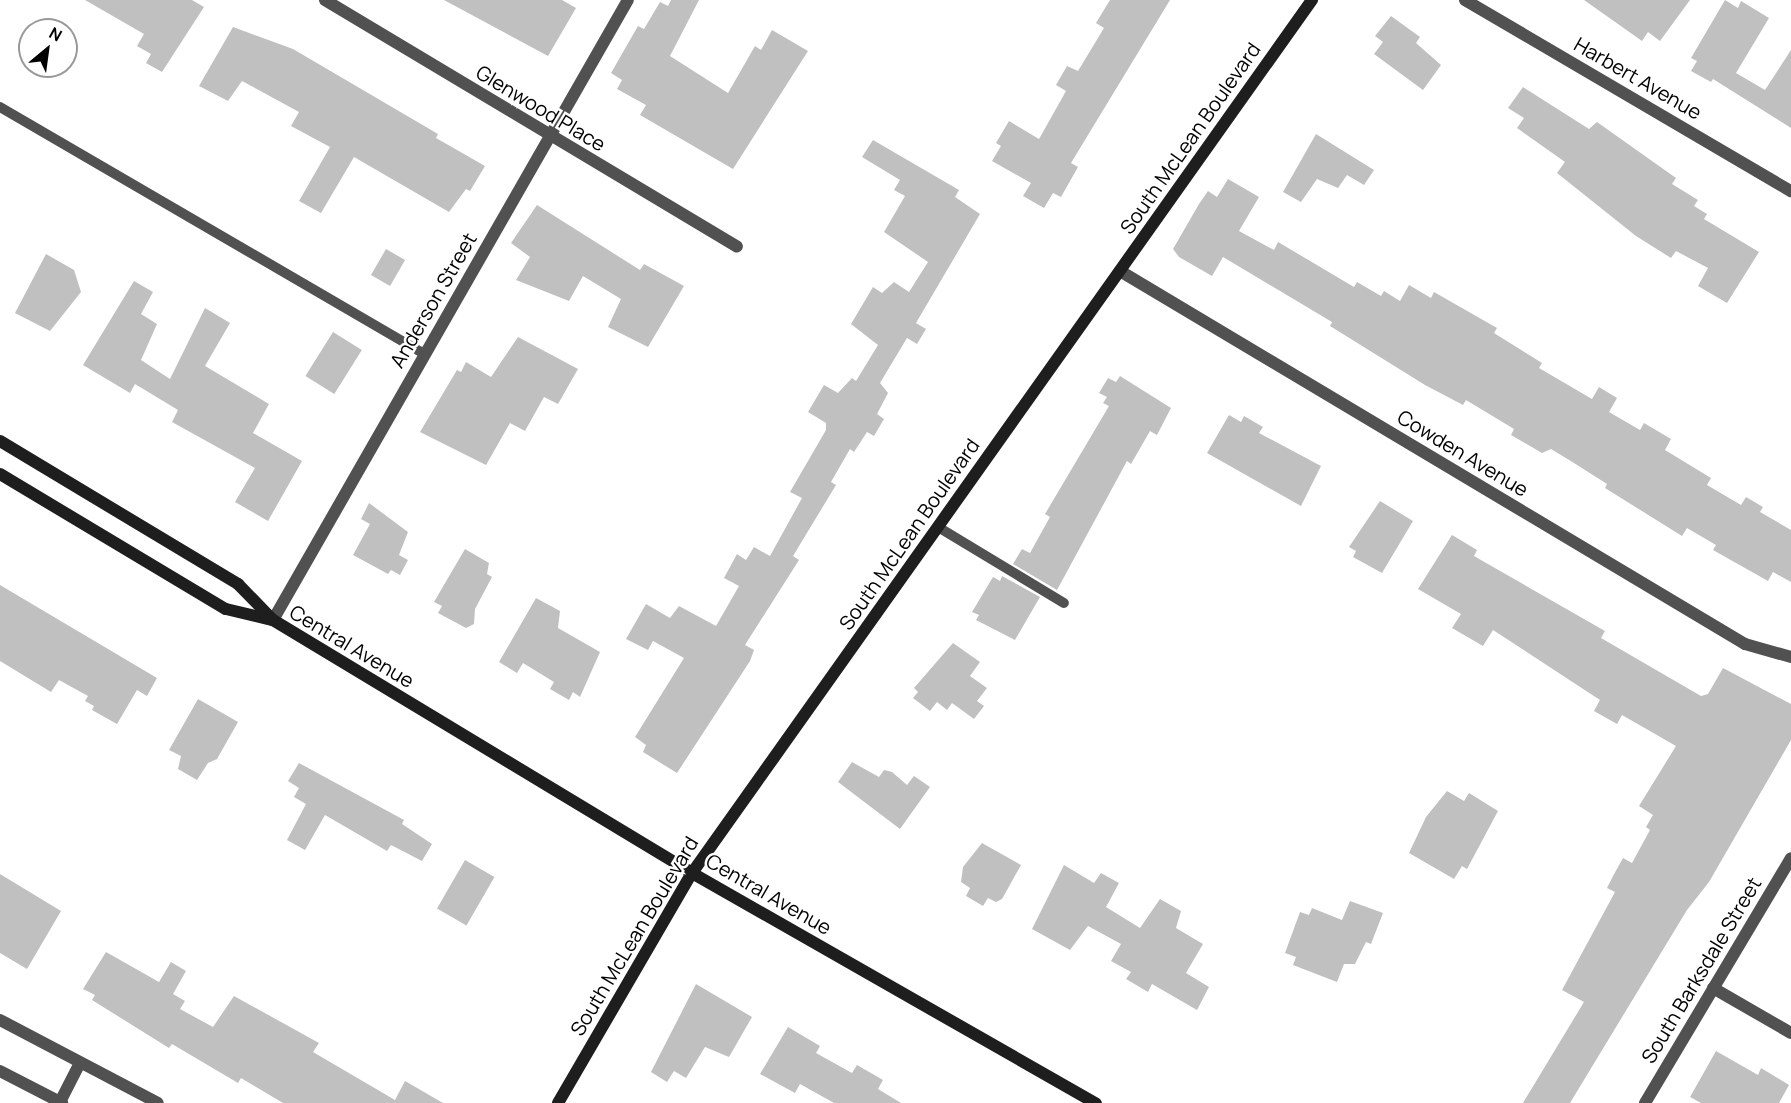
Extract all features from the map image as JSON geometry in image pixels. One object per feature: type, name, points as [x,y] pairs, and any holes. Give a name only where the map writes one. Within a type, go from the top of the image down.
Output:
[{"type":"main road","name":"South McLean Boulevard","points":[[558,1103],[692,873],[1312,0]]},
{"type":"main road","name":"Central Avenue","points":[[0,441],[238,584],[273,620],[692,873],[1096,1103]]},
{"type":"main road","name":"Central Avenue","points":[[0,474],[226,609],[273,620]]},
{"type":"street","name":"Glenwood Place","points":[[325,0],[737,247]]},
{"type":"street","name":"Anderson Street","points":[[273,620],[628,0]]},
{"type":"street","name":"Harbert Avenue","points":[[1465,0],[1791,191]]},
{"type":"street","name":"Cowden Avenue","points":[[1120,271],[1745,644],[1791,657]]},
{"type":"street","name":"South Barksdale Street","points":[[1645,1103],[1791,858]]},
{"type":"street","points":[[1713,988],[1791,1033]]},
{"type":"street","points":[[0,1020],[158,1103]]},
{"type":"street","points":[[0,1071],[61,1103],[80,1063]]},
{"type":"lane","points":[[0,107],[424,354]]},
{"type":"lane","points":[[938,527],[1064,603]]},
{"type":"building","points":[[85,0],[192,0],[204,7],[162,72],[146,63],[151,54],[137,46],[144,34]]},
{"type":"building","points":[[444,0],[562,0],[576,8],[548,56]]},
{"type":"building","points":[[671,0],[699,0],[670,56],[728,93],[755,46],[761,50],[772,30],[808,51],[733,169],[640,115],[646,105],[617,89],[622,80],[611,73],[638,26],[644,29],[660,2],[668,6]]},
{"type":"building","points":[[1110,0],[1170,0],[1071,163],[1078,167],[1061,197],[1053,193],[1044,208],[1023,196],[1031,183],[992,161],[1001,146],[996,143],[1009,121],[1039,139],[1066,91],[1056,85],[1067,66],[1078,71],[1104,28],[1096,23]]},
{"type":"building","points":[[1584,0],[1690,0],[1660,41],[1648,32],[1642,41]]},
{"type":"building","points":[[1725,0],[1738,8],[1741,1],[1769,18],[1736,73],[1765,90],[1791,50],[1791,128],[1713,79],[1711,82],[1691,71],[1697,61],[1691,58]]},
{"type":"building","points":[[1391,16],[1420,37],[1416,43],[1441,65],[1423,90],[1374,54],[1383,42],[1375,36]]},
{"type":"building","points":[[233,27],[293,49],[438,134],[436,138],[485,166],[470,191],[466,189],[449,212],[354,157],[321,213],[299,201],[330,147],[291,126],[299,112],[242,81],[228,101],[199,86]]},
{"type":"building","points":[[1523,87],[1589,129],[1597,122],[1676,178],[1672,184],[1698,200],[1694,206],[1707,214],[1704,219],[1759,252],[1727,303],[1698,286],[1708,268],[1676,251],[1671,258],[1636,236],[1557,173],[1565,162],[1517,128],[1524,118],[1508,108]]},
{"type":"building","points":[[1316,134],[1374,170],[1364,185],[1347,175],[1338,188],[1317,179],[1301,202],[1283,192]]},
{"type":"building","points":[[873,140],[959,190],[955,197],[980,214],[916,323],[926,329],[917,344],[907,338],[880,383],[888,393],[877,414],[884,419],[874,436],[867,432],[854,452],[850,449],[831,482],[836,485],[793,556],[799,560],[745,645],[754,650],[750,661],[677,773],[643,752],[646,745],[635,737],[684,658],[653,641],[648,650],[626,639],[646,604],[670,618],[679,606],[716,626],[739,586],[724,578],[737,554],[746,560],[754,547],[770,556],[802,498],[790,492],[826,430],[826,423],[808,412],[824,385],[838,393],[852,378],[856,381],[878,345],[851,324],[873,287],[882,293],[894,282],[909,292],[928,262],[884,232],[905,196],[894,190],[900,180],[862,157]]},
{"type":"building","points":[[1228,179],[1259,197],[1239,231],[1274,250],[1278,242],[1354,287],[1357,282],[1381,296],[1384,291],[1400,301],[1409,285],[1431,298],[1434,292],[1497,328],[1494,333],[1542,363],[1539,368],[1592,399],[1599,387],[1617,398],[1609,412],[1640,430],[1644,423],[1671,439],[1665,450],[1711,478],[1707,485],[1741,505],[1746,497],[1763,507],[1760,512],[1791,530],[1791,582],[1773,572],[1768,581],[1713,550],[1716,545],[1687,528],[1682,536],[1605,488],[1607,484],[1551,449],[1542,453],[1511,435],[1514,429],[1466,400],[1463,405],[1425,385],[1330,326],[1332,322],[1223,257],[1212,276],[1179,257],[1173,249],[1199,204],[1208,191],[1217,197]]},
{"type":"building","points":[[537,205],[640,270],[644,264],[684,286],[648,347],[608,327],[621,299],[583,276],[569,301],[516,280],[530,257],[511,243]]},
{"type":"building","points":[[386,249],[405,260],[390,286],[371,275]]},
{"type":"building","points":[[46,254],[74,270],[81,292],[50,331],[15,313]]},
{"type":"building","points":[[134,281],[153,292],[141,314],[157,324],[141,360],[170,379],[205,308],[230,323],[205,366],[269,404],[253,433],[302,461],[268,521],[235,502],[255,468],[172,422],[178,410],[135,384],[130,393],[83,365]]},
{"type":"building","points":[[333,332],[362,350],[334,394],[305,376]]},
{"type":"building","points":[[518,337],[578,369],[558,404],[544,397],[525,431],[510,423],[486,465],[420,432],[457,370],[461,372],[466,362],[491,377]]},
{"type":"building","points":[[1120,376],[1171,408],[1157,435],[1150,431],[1131,464],[1127,461],[1057,590],[1013,564],[1022,549],[1030,553],[1050,517],[1045,514],[1109,406],[1103,403],[1107,397],[1099,393],[1108,378],[1116,382]]},
{"type":"building","points":[[1229,415],[1241,422],[1244,416],[1263,427],[1259,433],[1321,466],[1301,506],[1207,453]]},
{"type":"building","points":[[1380,501],[1413,521],[1382,573],[1353,557],[1356,551],[1349,547]]},
{"type":"building","points":[[369,503],[408,532],[399,555],[408,560],[400,575],[391,570],[388,574],[353,555],[370,524],[361,519]]},
{"type":"building","points":[[1452,535],[1477,550],[1474,556],[1605,631],[1601,638],[1701,696],[1708,694],[1723,668],[1791,704],[1791,740],[1709,882],[1687,910],[1570,1103],[1523,1103],[1584,1002],[1562,990],[1615,892],[1607,888],[1613,876],[1623,858],[1632,863],[1650,830],[1646,827],[1653,815],[1639,806],[1676,746],[1622,715],[1617,724],[1594,711],[1600,700],[1493,630],[1483,646],[1452,628],[1461,614],[1418,589]]},
{"type":"building","points":[[465,549],[489,563],[487,574],[492,577],[475,609],[474,624],[466,628],[438,613],[442,606],[434,602]]},
{"type":"building","points":[[1002,576],[1040,597],[1015,640],[976,620],[979,615],[972,612],[993,577],[1000,581]]},
{"type":"building","points":[[0,585],[157,678],[147,696],[137,690],[117,724],[92,710],[94,706],[85,701],[88,696],[59,680],[51,692],[0,661]]},
{"type":"building","points":[[536,598],[560,611],[558,628],[600,652],[580,697],[573,692],[569,700],[550,689],[554,682],[523,663],[517,673],[499,662]]},
{"type":"building","points":[[953,643],[980,662],[970,676],[987,688],[977,701],[984,706],[974,719],[952,703],[947,710],[937,702],[930,711],[913,698],[918,692],[914,688]]},
{"type":"building","points":[[198,699],[238,722],[217,759],[208,763],[197,780],[178,769],[181,756],[169,750]]},
{"type":"building","points":[[852,762],[879,777],[884,770],[892,772],[907,785],[914,776],[930,787],[900,829],[838,782]]},
{"type":"building","points":[[299,763],[404,820],[402,824],[432,844],[422,861],[391,845],[387,851],[325,815],[305,850],[287,840],[306,804],[294,797],[299,788],[288,781]]},
{"type":"building","points":[[1447,791],[1464,801],[1469,793],[1498,811],[1467,869],[1462,866],[1454,879],[1409,853],[1426,817]]},
{"type":"building","points":[[982,843],[1021,865],[1002,899],[996,902],[988,898],[983,906],[966,896],[970,888],[961,882],[963,867]]},
{"type":"building","points":[[465,860],[494,877],[466,925],[437,908]]},
{"type":"building","points":[[1064,865],[1094,883],[1101,873],[1119,883],[1106,907],[1140,928],[1160,899],[1181,911],[1176,928],[1203,944],[1186,973],[1209,987],[1197,1010],[1152,984],[1148,992],[1126,979],[1131,972],[1111,961],[1121,944],[1088,926],[1070,950],[1032,929]]},
{"type":"building","points":[[0,874],[61,911],[27,969],[0,953]]},
{"type":"building","points":[[1350,901],[1383,913],[1371,944],[1366,942],[1355,964],[1344,964],[1337,982],[1293,965],[1296,957],[1285,953],[1300,912],[1309,915],[1312,908],[1342,920]]},
{"type":"building","points":[[106,952],[159,982],[171,962],[186,971],[173,994],[185,1001],[180,1009],[213,1027],[234,996],[319,1043],[313,1052],[395,1100],[405,1081],[443,1103],[283,1103],[241,1078],[238,1083],[172,1044],[169,1048],[92,1000],[95,995],[83,989]]},
{"type":"building","points":[[696,984],[752,1017],[729,1057],[705,1047],[686,1078],[674,1071],[667,1082],[651,1072]]},
{"type":"building","points":[[788,1027],[820,1046],[816,1053],[852,1073],[857,1065],[883,1080],[878,1089],[901,1103],[834,1103],[800,1084],[795,1093],[760,1074]]},
{"type":"building","points":[[1716,1051],[1758,1075],[1761,1068],[1789,1085],[1779,1103],[1701,1103],[1690,1097]]}]
